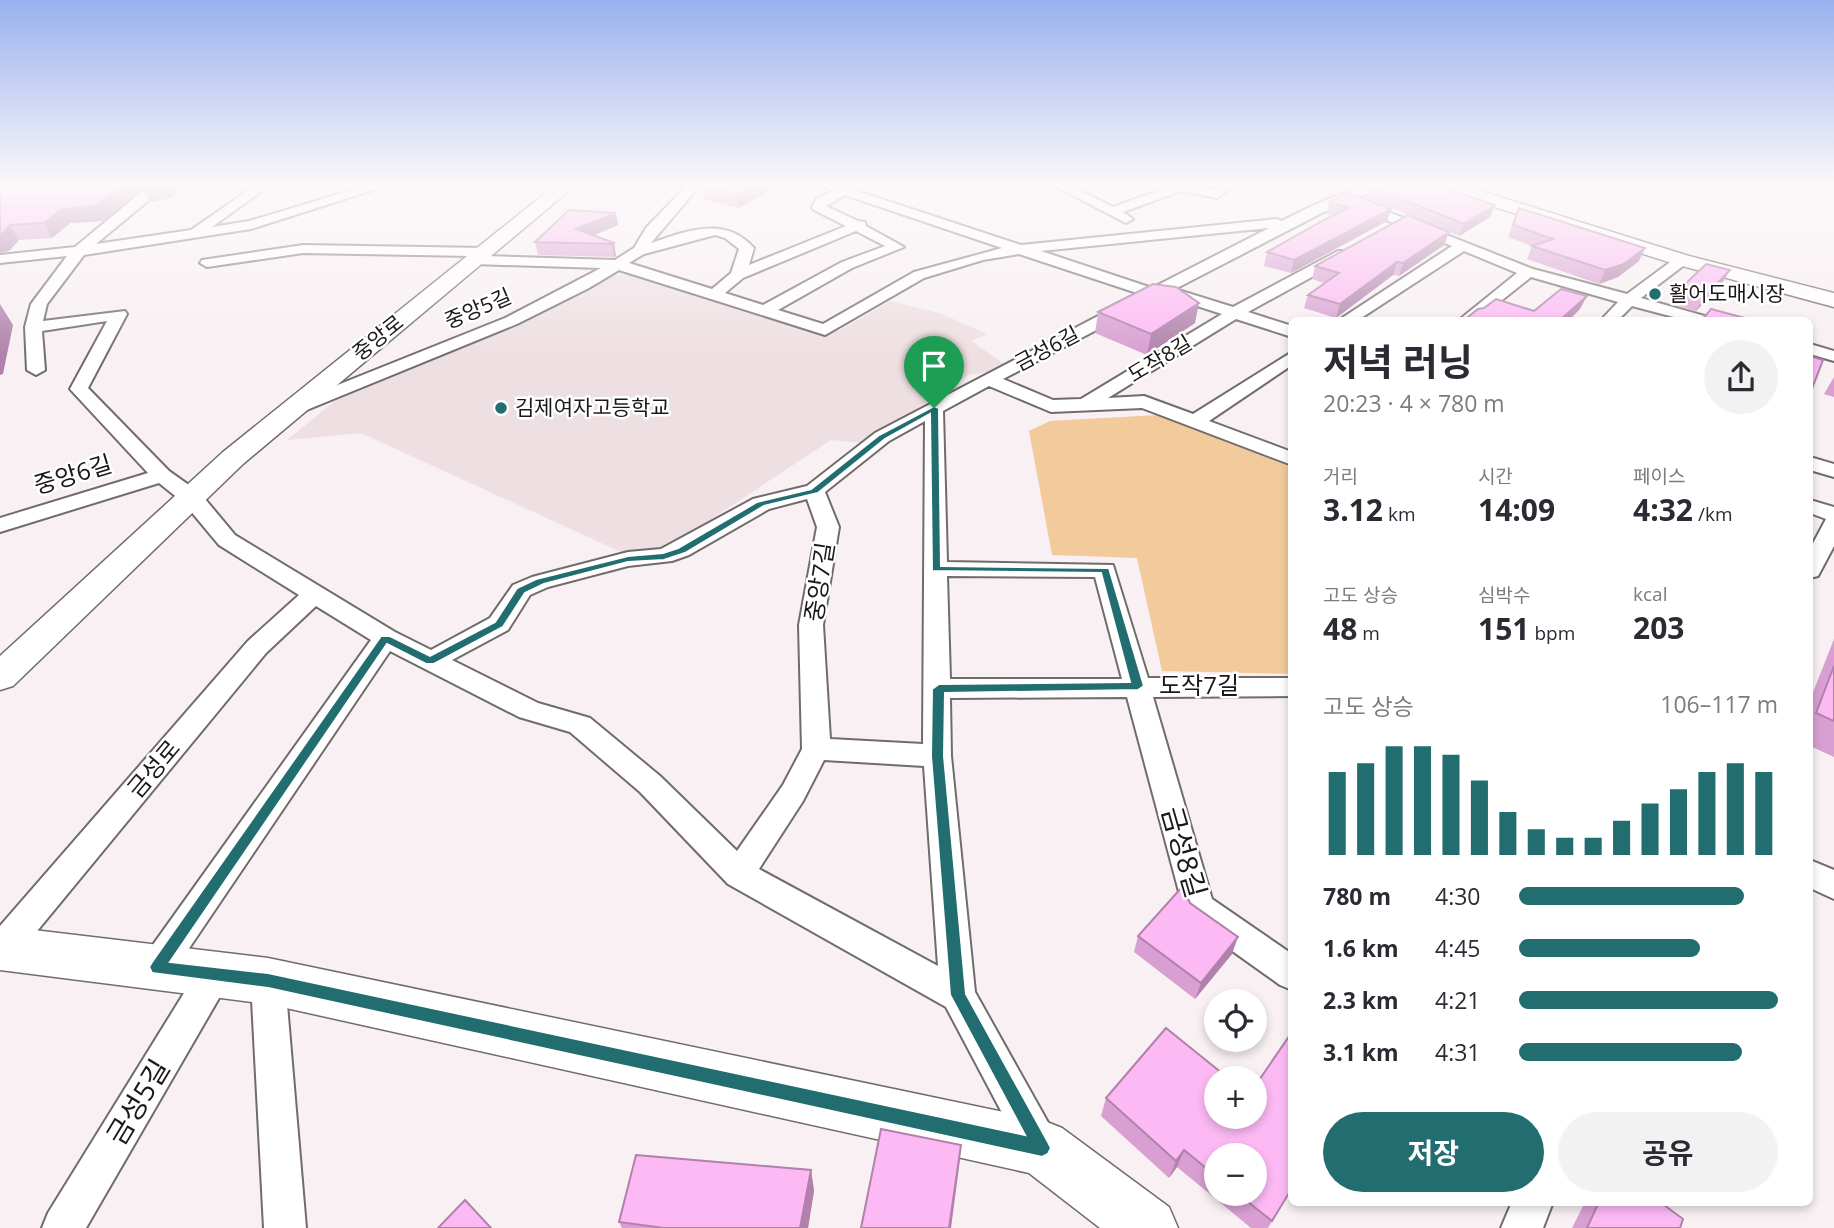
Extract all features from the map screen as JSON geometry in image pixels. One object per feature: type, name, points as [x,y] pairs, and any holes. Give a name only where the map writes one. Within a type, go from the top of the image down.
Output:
[{"type":"street","points":[[36,370],[33,327],[39,304],[79,251],[92,240]]},
{"type":"street","points":[[0,260],[154,240]]},
{"type":"street","name":"중앙로","points":[[0,677],[288,411],[498,240]]},
{"type":"street","name":"중앙5길","points":[[639,251],[645,240]]},
{"type":"street","name":"중앙5길","points":[[288,411],[511,321],[583,285],[639,251],[676,240]]},
{"type":"street","name":"중앙5길","points":[[736,240],[747,248],[738,275]]},
{"type":"street","points":[[714,295],[738,275],[824,240]]},
{"type":"street","points":[[765,311],[847,265],[897,247],[885,240]]},
{"type":"street","name":"도작8길","points":[[994,240],[1288,331]]},
{"type":"street","points":[[207,263],[303,249],[616,264],[825,330],[919,275],[981,256],[1102,240]]},
{"type":"street","name":"금성6길","points":[[814,491],[882,437],[1255,240]]},
{"type":"street","points":[[1448,240],[1528,272],[1689,317]]},
{"type":"street","points":[[1619,240],[1682,260],[1834,300]]},
{"type":"street","points":[[1352,317],[1461,246]]},
{"type":"street","name":"도작8길","points":[[1084,405],[1236,313],[1354,247]]},
{"type":"street","points":[[1612,317],[1628,301],[1682,260]]},
{"type":"street","points":[[1471,317],[1528,272]]},
{"type":"street","points":[[33,327],[119,314],[79,389],[162,475],[192,498],[227,540],[386,638],[529,710],[580,725],[650,784],[738,874],[958,995]]},
{"type":"street","points":[[1813,350],[1834,356]]},
{"type":"street","points":[[1196,421],[1288,360]]},
{"type":"street","points":[[989,380],[1051,406],[1144,402],[1288,458]]},
{"type":"street","points":[[934,408],[939,689],[937,756],[958,995],[1042,1148],[1098,1228]]},
{"type":"street","points":[[1813,464],[1834,471]]},
{"type":"street","name":"중앙6길","points":[[0,525],[162,475]]},
{"type":"street","points":[[430,661],[499,624],[521,590],[540,582],[628,559],[664,556],[681,551],[761,504],[814,491]]},
{"type":"street","name":"중앙7길","points":[[738,874],[793,793],[816,749],[811,625],[828,527],[814,491]]},
{"type":"street","points":[[1813,507],[1834,514]]},
{"type":"street","points":[[1813,560],[1834,523]]},
{"type":"street","points":[[936,569],[1105,570],[1138,686]]},
{"type":"street","name":"금성로","points":[[1,948],[257,647],[313,595]]},
{"type":"street","points":[[157,967],[386,638]]},
{"type":"street","name":"금성8길","points":[[1138,686],[1198,908],[1288,971]]},
{"type":"street","name":"도작7길","points":[[939,689],[1288,687]]},
{"type":"street","points":[[816,749],[937,756]]},
{"type":"street","points":[[1813,874],[1834,885]]},
{"type":"street","name":"금성로","points":[[1,948],[268,981],[1042,1148],[1149,1228]]},
{"type":"street","name":"금성5길","points":[[62,1228],[214,975]]},
{"type":"street","points":[[268,981],[285,1228]]},
{"type":"street","points":[[1522,1228],[1531,1206]]},
{"type":"shaded area","name":"김제여자고등학교","points":[[634,274],[821,333],[840,330],[891,301],[942,314],[987,334],[971,341],[1004,364],[989,372],[969,375],[862,443],[831,440],[666,549],[621,552],[361,433],[287,440],[335,401],[530,318],[614,275]]},
{"type":"shaded area","points":[[1158,415],[1288,466],[1288,674],[1162,671],[1137,558],[1052,555],[1029,431],[1050,421]]},
{"type":"building","points":[[607,240],[614,243],[612,244],[535,242]]},
{"type":"building","points":[[1288,240],[1331,240],[1294,260],[1267,252]]},
{"type":"building","points":[[1362,240],[1437,240],[1403,263],[1397,262],[1340,304],[1308,295],[1339,273],[1315,266]]},
{"type":"building","points":[[1549,240],[1621,240],[1645,248],[1624,264],[1605,270],[1532,246]]},
{"type":"building","points":[[1706,264],[1730,270],[1704,297],[1679,290]]},
{"type":"building","points":[[1153,284],[1176,287],[1199,303],[1151,334],[1098,312]]},
{"type":"building","points":[[1561,289],[1587,296],[1563,317],[1468,317],[1496,299],[1534,311]]},
{"type":"building","points":[[1711,309],[1741,317],[1704,317]]},
{"type":"building","points":[[1813,357],[1823,360],[1813,386]]},
{"type":"building","points":[[1834,666],[1834,721],[1816,713]]},
{"type":"building","points":[[1182,887],[1190,903],[1238,937],[1201,983],[1138,936]]},
{"type":"building","points":[[1166,1028],[1213,1066],[1204,1066],[1204,1129],[1267,1129],[1267,1068],[1288,1038],[1288,1195],[1272,1221],[1253,1206],[1267,1206],[1267,1143],[1204,1143],[1204,1166],[1184,1150],[1176,1161],[1106,1098]]},
{"type":"building","points":[[881,1129],[961,1145],[949,1228],[861,1228]]},
{"type":"building","points":[[636,1155],[811,1170],[800,1228],[664,1228],[619,1222]]},
{"type":"building","points":[[465,1200],[491,1228],[438,1228]]},
{"type":"building","points":[[1597,1206],[1665,1206],[1683,1219],[1680,1228],[1587,1228]]},
{"type":"place","name":"활어도매시장","points":[[1655,294]]},
{"type":"place","name":"김제여자고등학교","points":[[501,408]]},
{"type":"route","points":[[934,408],[936,569],[1105,570],[1138,686],[939,689],[937,756],[958,995],[1042,1148],[268,981],[157,967],[386,638],[430,661],[499,624],[521,590],[540,582],[628,559],[664,556],[681,551],[761,504],[814,491],[882,437],[934,408]]}]
